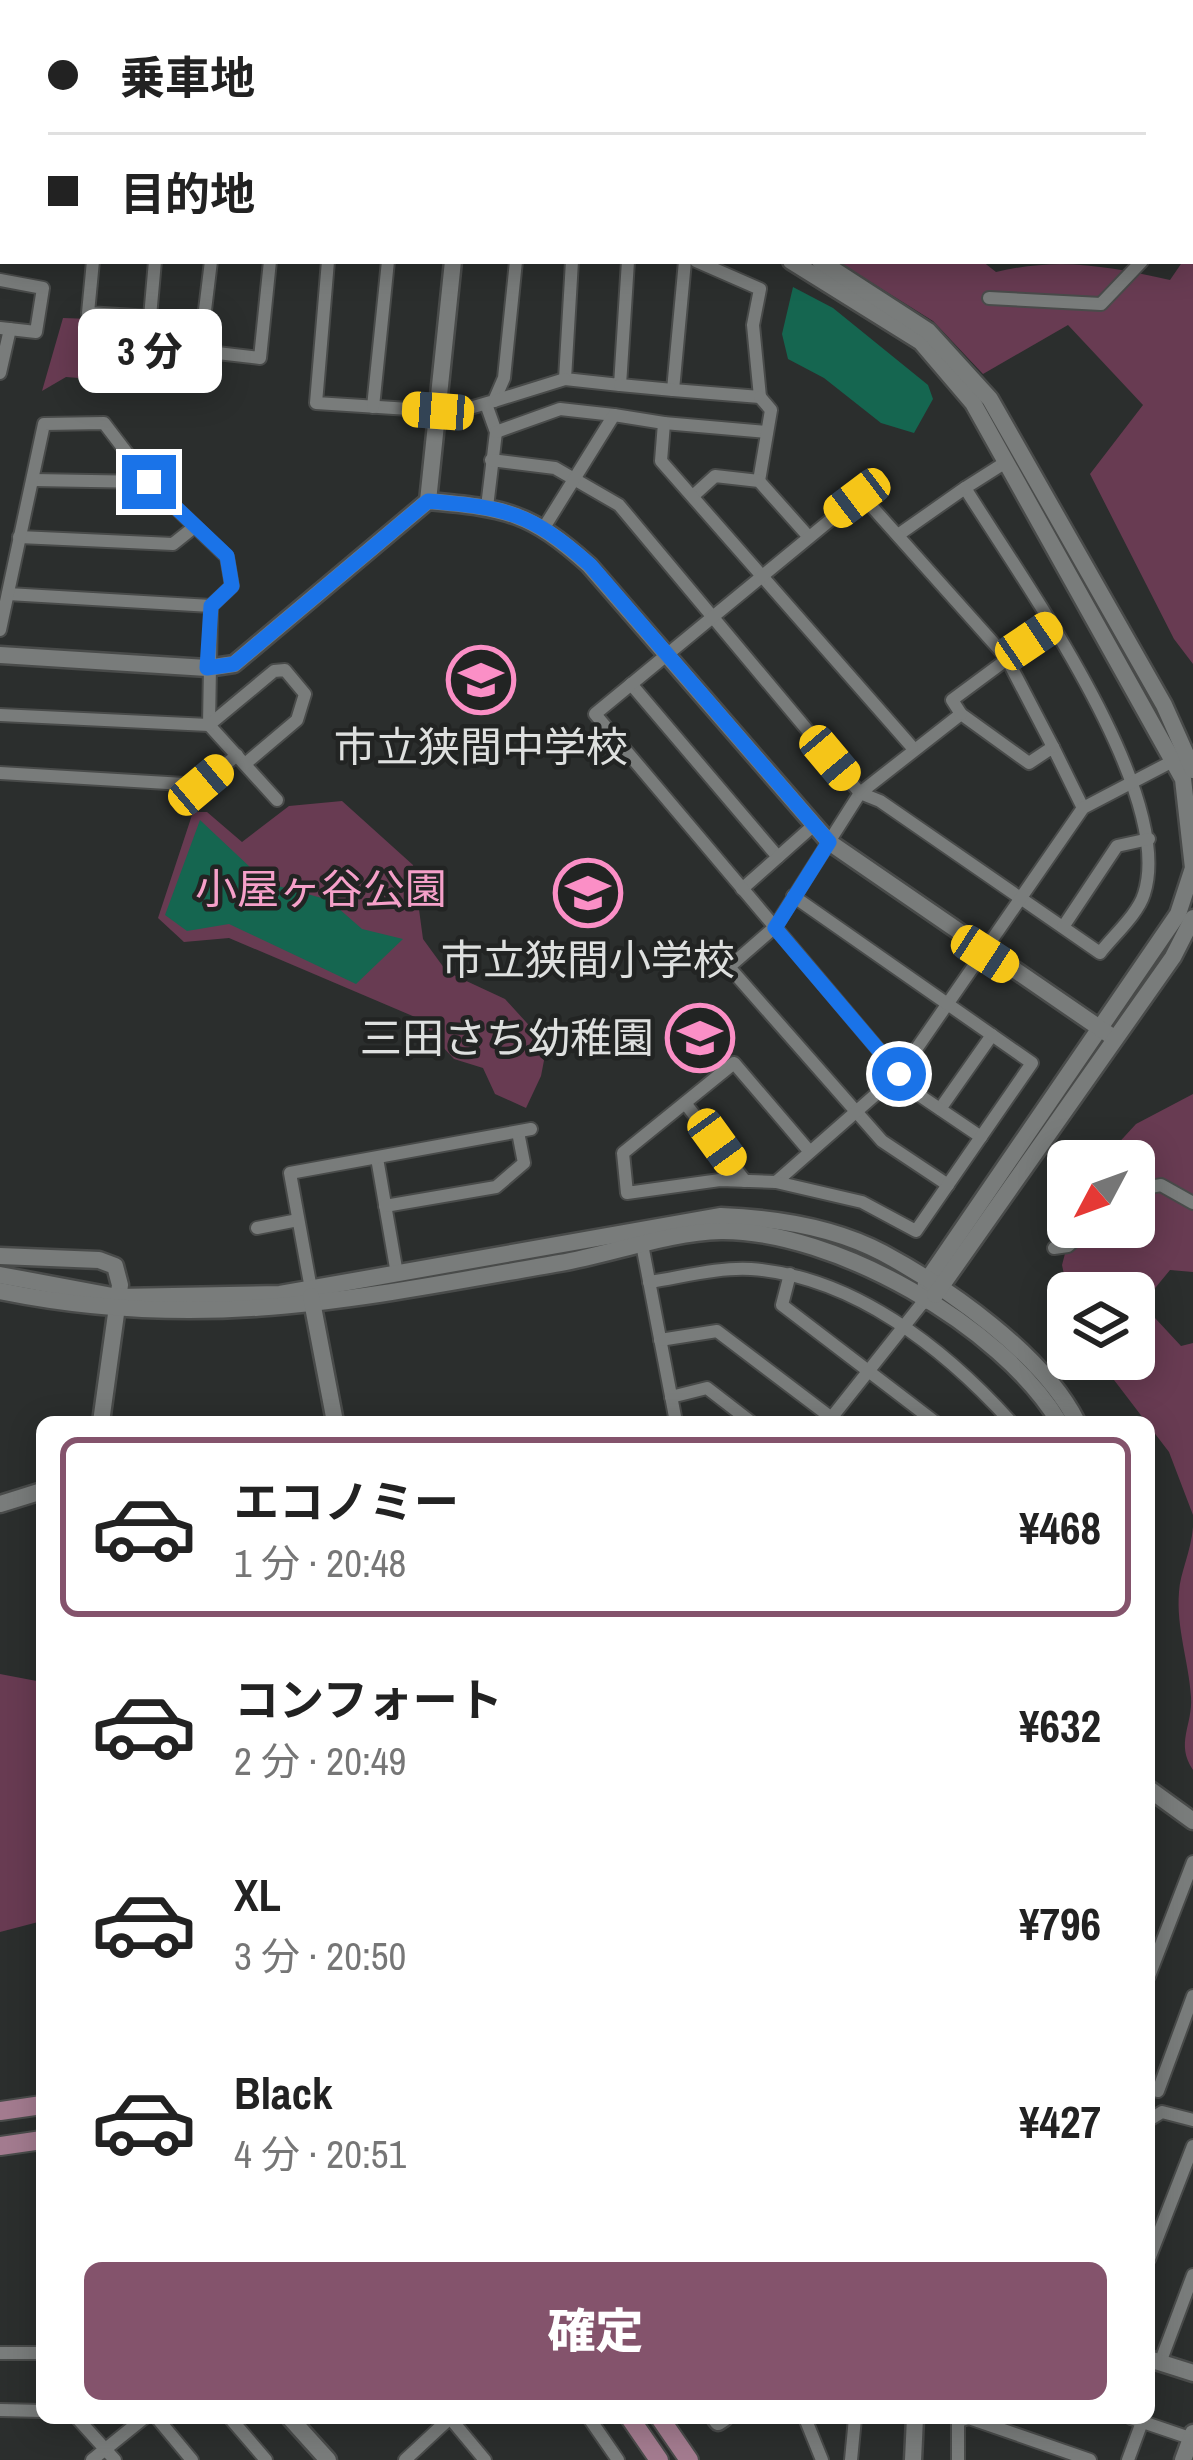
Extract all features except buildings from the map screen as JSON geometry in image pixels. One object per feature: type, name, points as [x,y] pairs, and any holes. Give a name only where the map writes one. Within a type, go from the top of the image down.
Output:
[{"type":"main road","points":[[0,2111],[36,2106]]},
{"type":"main road","points":[[0,2120],[36,2116]]},
{"type":"main road","points":[[0,2136],[36,2131]]},
{"type":"main road","points":[[0,2146],[36,2141]]},
{"type":"main road","points":[[634,2424],[659,2460]]},
{"type":"main road","points":[[647,2424],[671,2460]]},
{"type":"main road","points":[[664,2424],[689,2460]]},
{"type":"main road","points":[[677,2424],[702,2460]]},
{"type":"street","points":[[93,264],[88,313],[150,317],[155,264]]},
{"type":"street","points":[[211,264],[200,351],[260,358],[271,264]]},
{"type":"street","points":[[328,264],[316,403],[438,411],[490,403],[566,379],[760,398],[770,404],[759,481]]},
{"type":"street","points":[[374,407],[388,264]]},
{"type":"street","points":[[0,655],[207,668],[234,664],[428,501],[453,264]]},
{"type":"street","points":[[487,507],[496,432],[490,403],[504,378],[516,264]]},
{"type":"street","points":[[566,379],[572,264]]},
{"type":"street","points":[[620,385],[628,264]]},
{"type":"street","points":[[673,390],[685,264]]},
{"type":"street","points":[[703,264],[760,289],[753,325],[760,398]]},
{"type":"street","points":[[796,264],[921,342],[973,403],[1183,779],[1193,868],[1178,914],[1108,1034],[930,1292],[836,1416]]},
{"type":"street","points":[[825,264],[928,331],[990,399],[1164,705],[1193,770]]},
{"type":"street","points":[[989,298],[1101,304],[1139,264]]},
{"type":"street","points":[[0,280],[43,288],[36,332],[5,329],[0,373]]},
{"type":"street","points":[[496,432],[560,409],[767,432]]},
{"type":"street","points":[[545,526],[614,415]]},
{"type":"street","points":[[0,630],[44,424],[104,423],[149,482],[227,556],[232,586],[211,606],[209,725],[277,800]]},
{"type":"street","points":[[664,423],[661,461],[912,747]]},
{"type":"street","points":[[491,460],[555,468],[619,505],[860,793],[880,801],[1100,953],[1144,896],[1149,839],[1134,781],[1052,626],[965,488]]},
{"type":"street","points":[[898,535],[1006,462]]},
{"type":"street","points":[[693,496],[715,476],[759,481],[808,536]]},
{"type":"street","points":[[33,480],[149,482]]},
{"type":"street","points":[[981,1137],[899,1074],[596,714],[808,536],[857,498],[865,499],[1006,657],[1084,808]]},
{"type":"street","points":[[428,501],[487,507],[545,526],[590,565],[829,842],[985,954],[1108,1034]]},
{"type":"street","points":[[20,537],[172,544],[193,528]]},
{"type":"street","points":[[8,594],[211,606]]},
{"type":"street","points":[[1052,626],[952,700],[961,714],[1029,763],[1053,747]]},
{"type":"street","points":[[0,715],[209,725],[274,671],[285,670],[305,694],[297,720],[201,785],[0,773]]},
{"type":"street","points":[[631,683],[778,857]]},
{"type":"street","points":[[948,1184],[882,1141],[729,967],[775,928],[860,793],[912,747],[961,714]]},
{"type":"street","points":[[776,1182],[899,1074],[1084,808],[1173,761]]},
{"type":"street","points":[[742,889],[814,825]]},
{"type":"street","points":[[1063,927],[1117,847],[1149,839]]},
{"type":"street","points":[[793,896],[1032,1063],[916,1231],[862,1202],[776,1182],[627,1193],[622,1153],[734,1064],[810,1152]]},
{"type":"street","points":[[1108,1034],[1173,957],[1193,918]]},
{"type":"street","points":[[940,1109],[992,1036]]},
{"type":"street","points":[[685,1103],[745,1181]]},
{"type":"street","points":[[334,1416],[290,1173],[524,1130],[524,1162],[496,1187],[385,1206]]},
{"type":"street","points":[[377,1158],[397,1274]]},
{"type":"street","points":[[1155,1186],[1193,1203]]},
{"type":"street","points":[[257,1228],[298,1220]]},
{"type":"street","points":[[0,1291],[118,1304],[312,1297],[638,1240],[721,1231],[805,1243],[930,1292],[1029,1358],[1072,1416]]},
{"type":"street","points":[[638,1240],[675,1416]]},
{"type":"street","points":[[312,1297],[397,1274],[584,1250]]},
{"type":"street","points":[[0,1256],[109,1262],[119,1276],[102,1416]]},
{"type":"street","points":[[649,1282],[746,1268],[844,1289],[902,1329],[1003,1416]]},
{"type":"street","points":[[790,1274],[782,1305],[927,1416]]},
{"type":"street","points":[[0,1275],[118,1304]]},
{"type":"street","points":[[930,1292],[1010,1360],[1054,1416]]},
{"type":"street","points":[[660,1340],[717,1331],[826,1416]]},
{"type":"street","points":[[671,1397],[707,1388],[743,1416]]},
{"type":"street","points":[[0,1504],[36,1493]]},
{"type":"street","points":[[1155,1795],[1193,1821]]},
{"type":"street","points":[[1155,1960],[1193,1862]]},
{"type":"street","points":[[1155,2091],[1193,1996]]},
{"type":"street","points":[[1155,2116],[1162,2112],[1193,2120]]},
{"type":"street","points":[[1155,2244],[1193,2146]]},
{"type":"street","points":[[1193,2275],[1155,2361],[1193,2374]]},
{"type":"street","points":[[0,2353],[36,2353]]},
{"type":"street","points":[[0,2410],[36,2411]]},
{"type":"street","points":[[82,2424],[110,2454]]},
{"type":"street","points":[[92,2460],[110,2454],[138,2424]]},
{"type":"street","points":[[162,2424],[192,2460]]},
{"type":"street","points":[[235,2424],[266,2460]]},
{"type":"street","points":[[295,2424],[328,2460]]},
{"type":"street","points":[[405,2460],[444,2424]]},
{"type":"street","points":[[455,2424],[484,2460]]},
{"type":"street","points":[[593,2424],[618,2460]]},
{"type":"street","points":[[808,2424],[822,2460]]},
{"type":"street","points":[[851,2460],[854,2424]]},
{"type":"street","points":[[902,2460],[904,2424]]},
{"type":"street","points":[[913,2460],[915,2424]]},
{"type":"street","points":[[958,2424],[958,2460]]},
{"type":"street","points":[[986,2424],[1090,2460]]},
{"type":"street","points":[[1128,2460],[1136,2424]]},
{"type":"street","points":[[1150,2424],[1192,2437],[1184,2460]]},
{"type":"green space","points":[[842,264],[986,264],[996,272],[1083,265],[1170,280],[1181,264],[1193,264],[1193,664],[1174,639],[1090,474],[1143,405],[1068,325],[983,374],[933,321]]},
{"type":"green space","points":[[63,318],[147,321],[104,380],[66,377],[42,391]]},
{"type":"green space","name":"小屋ヶ谷公園","points":[[342,801],[413,865],[423,939],[447,972],[505,999],[547,1045],[541,1076],[526,1108],[495,1094],[483,1068],[454,1059],[415,1017],[229,938],[184,942],[158,918],[193,812],[207,812],[242,842],[289,806]]},
{"type":"green space","points":[[1193,1094],[1193,1272],[1170,1270],[1155,1288],[1155,1272],[1064,1272],[1066,1248],[1155,1248],[1155,1140],[1121,1140],[1136,1124]]},
{"type":"green space","points":[[1155,1318],[1181,1346],[1193,1343],[1193,1515],[1169,1452],[1155,1434],[1155,1416],[1142,1416],[1114,1380],[1155,1380]]},
{"type":"green space","points":[[1193,1527],[1193,1770],[1185,1751],[1191,1697],[1179,1605]]},
{"type":"green space","points":[[0,1674],[36,1681],[36,1923],[0,1932]]},
{"type":"shaded area","points":[[793,287],[833,308],[928,385],[933,399],[914,433],[881,423],[824,378],[788,359],[782,334]]},
{"type":"shaded area","points":[[200,820],[267,883],[329,900],[362,929],[403,939],[356,984],[229,924],[187,931],[165,915]]},
{"type":"place","name":"市立狭間中学校","points":[[481,680]]},
{"type":"place","name":"市立狭間小学校","points":[[588,893]]},
{"type":"place","name":"三田さち幼稚園","points":[[700,1038]]},
{"type":"route","points":[[149,482],[227,556],[232,586],[211,606],[207,668],[234,664],[428,501],[487,507],[545,526],[590,565],[829,842],[775,928],[899,1074]]}]
